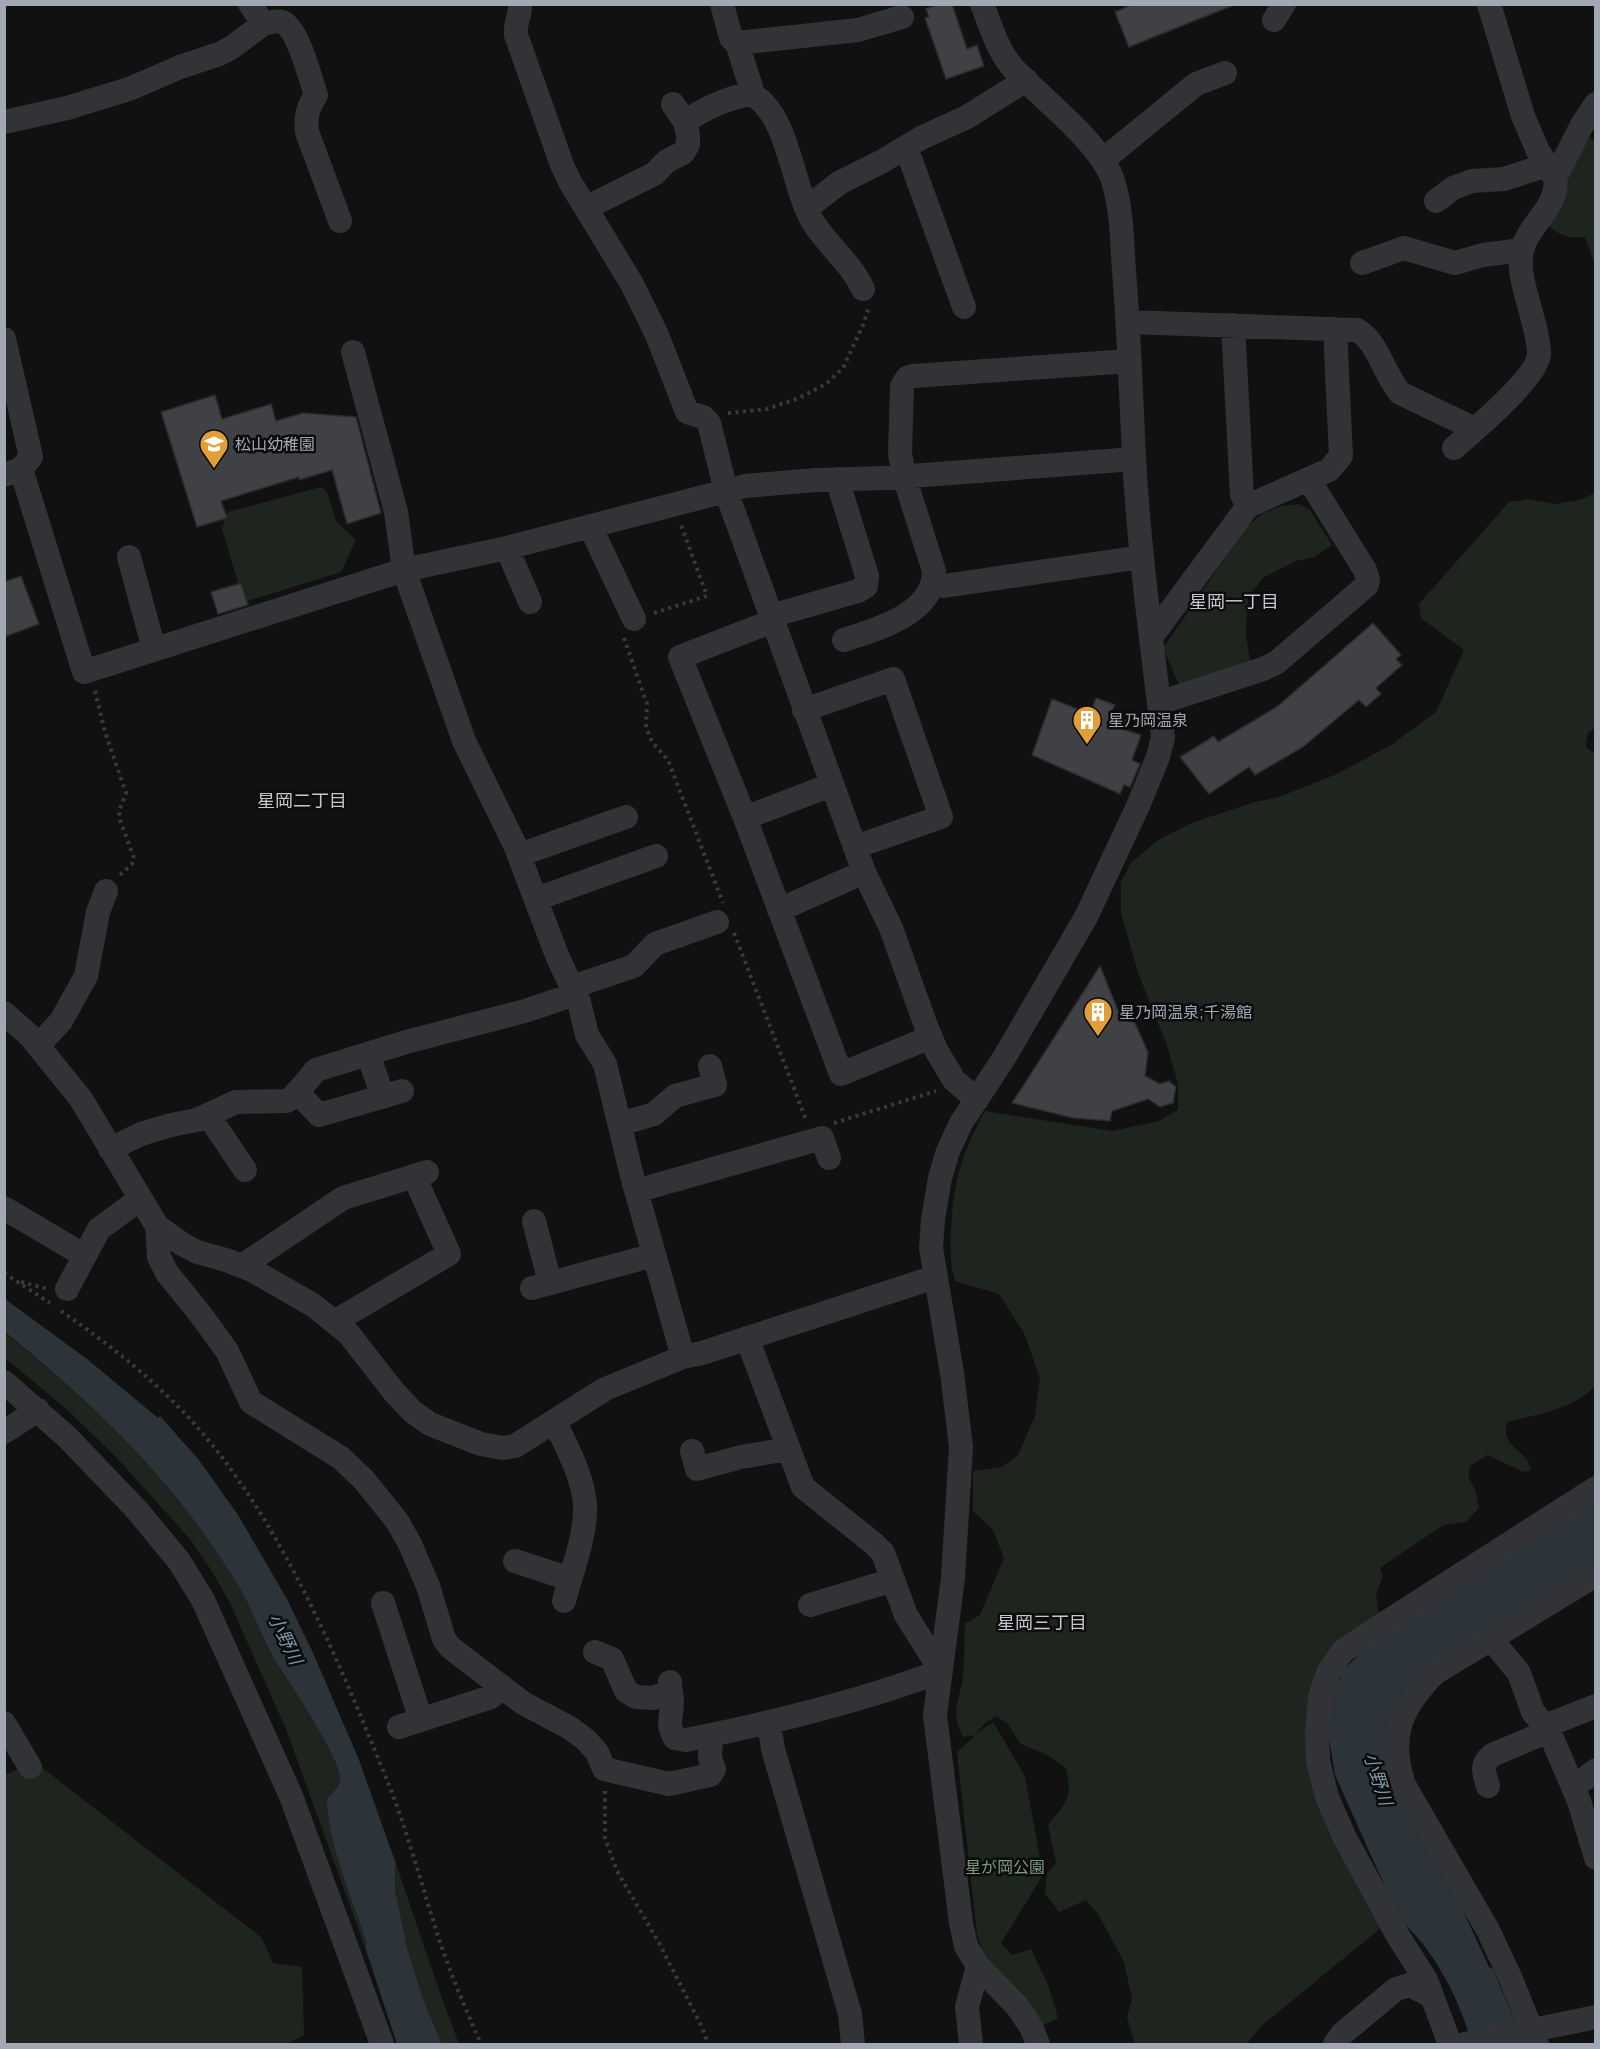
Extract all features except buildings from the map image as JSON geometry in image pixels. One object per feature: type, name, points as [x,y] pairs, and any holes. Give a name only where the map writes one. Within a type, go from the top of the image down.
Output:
[{"type":"street","points":[[520,4],[515,28],[516,35],[562,165],[632,284],[657,334],[687,412],[703,417],[709,423],[726,491],[864,872],[891,928],[931,1037],[954,1080],[977,1100]]},
{"type":"street","points":[[722,4],[731,38],[737,43],[751,87],[750,94]]},
{"type":"street","points":[[982,4],[1002,52],[1014,68],[1103,160],[1113,179],[1119,208],[1128,322],[1134,459],[1142,556],[1163,737],[1158,758],[1086,917],[1010,1048],[961,1123],[948,1151],[940,1178],[933,1219],[932,1248],[935,1277],[952,1373],[961,1447],[952,1578],[935,1715],[939,1755],[966,1946],[978,1966],[1017,2006],[1031,2027],[1038,2044]]},
{"type":"street","points":[[1454,448],[1522,385],[1539,357],[1536,332],[1520,267],[1523,245],[1552,200],[1556,183],[1523,116],[1489,4]]},
{"type":"street","points":[[4,122],[68,108],[129,89],[180,67],[219,54],[231,48],[274,14],[299,45],[316,95],[309,106],[306,119],[307,132],[340,220]]},
{"type":"street","points":[[737,43],[858,30],[903,17]]},
{"type":"street","points":[[1103,160],[1196,84],[1225,73]]},
{"type":"street","points":[[807,207],[839,183],[967,117],[1026,80]]},
{"type":"street","points":[[586,208],[654,174],[667,161],[683,153],[688,145],[688,135],[679,113],[695,115],[740,95],[750,94],[765,104],[774,118],[793,163],[813,222],[852,268],[863,289]]},
{"type":"street","points":[[1436,201],[1453,189],[1472,181],[1504,180],[1551,171],[1596,104]]},
{"type":"street","points":[[906,147],[964,307]]},
{"type":"street","points":[[1362,263],[1404,248],[1455,263],[1483,255],[1522,250]]},
{"type":"street","points":[[1128,322],[1357,330],[1367,336],[1392,384],[1400,393],[1475,429]]},
{"type":"street","points":[[1233,325],[1242,495],[1248,506]]},
{"type":"street","points":[[1152,636],[1248,506],[1329,470],[1341,456],[1335,329]]},
{"type":"street","points":[[4,339],[31,458],[13,472],[84,672],[404,570],[507,548],[745,486],[1134,459]]},
{"type":"street","points":[[353,352],[396,512],[404,570],[464,741],[519,855],[558,958],[574,991],[587,1035],[605,1064],[636,1191],[683,1357]]},
{"type":"street","points":[[844,640],[891,625],[921,601],[934,583],[934,571],[904,476],[900,454],[902,386],[907,378],[1130,361]]},
{"type":"street","points":[[837,479],[867,576],[866,586],[858,591],[772,618],[680,657],[745,818],[841,1074],[931,1037]]},
{"type":"street","points":[[1159,703],[1276,663],[1366,585],[1368,579],[1365,570],[1309,480]]},
{"type":"street","points":[[590,526],[634,619]]},
{"type":"street","points":[[507,548],[530,603]]},
{"type":"street","points":[[129,556],[154,649]]},
{"type":"street","points":[[934,583],[944,586],[1142,556]]},
{"type":"street","points":[[804,710],[893,679],[941,817],[855,848]]},
{"type":"street","points":[[745,818],[831,785]]},
{"type":"street","points":[[519,855],[626,818]]},
{"type":"street","points":[[536,899],[656,858]]},
{"type":"street","points":[[779,910],[864,872]]},
{"type":"street","points":[[38,1046],[61,1021],[86,976],[98,912],[106,891]]},
{"type":"street","points":[[110,1149],[141,1134],[197,1120],[236,1102],[287,1101],[316,1070],[406,1042],[525,1011],[634,966],[655,944],[717,922]]},
{"type":"street","points":[[4,1013],[38,1046],[81,1099],[157,1226],[197,1252],[242,1266],[313,1305],[348,1334],[413,1412],[430,1424],[481,1444],[503,1448],[515,1446],[605,1389],[683,1357],[702,1353],[935,1277]]},
{"type":"street","points":[[297,1092],[319,1115],[393,1094],[368,1054]]},
{"type":"street","points":[[620,1124],[654,1114],[675,1096],[715,1085],[710,1065]]},
{"type":"street","points":[[208,1115],[245,1170]]},
{"type":"street","points":[[636,1191],[733,1173],[822,1138],[828,1158]]},
{"type":"street","points":[[242,1266],[343,1198],[422,1173],[449,1254],[334,1322]]},
{"type":"street","points":[[67,1289],[99,1229],[140,1199]]},
{"type":"street","points":[[4,1208],[85,1256]]},
{"type":"street","points":[[533,1221],[541,1285],[654,1256]]},
{"type":"street","points":[[157,1226],[159,1257],[167,1273],[201,1314],[226,1351],[251,1402],[341,1458],[364,1480],[397,1521],[410,1544],[428,1586],[444,1639],[451,1648],[523,1703],[570,1728],[586,1740],[597,1752],[604,1768],[669,1784],[710,1775],[714,1769],[710,1758],[711,1735]]},
{"type":"street","points":[[747,1338],[803,1487],[883,1553],[906,1615],[941,1671]]},
{"type":"street","points":[[4,1382],[67,1437],[157,1533],[179,1561],[203,1600],[291,1796],[381,2044]]},
{"type":"street","points":[[4,1432],[38,1410]]},
{"type":"street","points":[[523,1559],[567,1590],[582,1533],[585,1505],[591,1494],[555,1422]]},
{"type":"street","points":[[692,1451],[698,1469],[741,1457],[789,1449]]},
{"type":"street","points":[[1450,2044],[1426,1980],[1398,1936],[1345,1838],[1327,1797],[1318,1761],[1317,1733],[1320,1697],[1328,1673],[1343,1651],[1596,1488]]},
{"type":"street","points":[[1531,2036],[1488,1930],[1404,1785],[1396,1749],[1399,1729],[1406,1708],[1435,1673],[1596,1575]]},
{"type":"street","points":[[810,1605],[893,1580]]},
{"type":"street","points":[[382,1617],[410,1724],[490,1697],[501,1685]]},
{"type":"street","points":[[1491,1639],[1519,1673],[1533,1712],[1547,1729],[1579,1801],[1596,1858]]},
{"type":"street","points":[[610,1655],[626,1691],[636,1697],[653,1698],[670,1687],[672,1706],[669,1723],[675,1738],[686,1740],[769,1723],[864,1697],[941,1671]]},
{"type":"street","points":[[1488,1786],[1483,1767],[1485,1760],[1596,1707]]},
{"type":"street","points":[[4,1723],[30,1767]]},
{"type":"street","points":[[769,1723],[773,1749],[850,2014],[853,2044]]},
{"type":"street","points":[[1573,1788],[1596,1770]]},
{"type":"street","points":[[971,2044],[967,2007],[978,1966]]},
{"type":"street","points":[[1335,2044],[1342,2034],[1396,1989],[1409,1985],[1432,1996]]},
{"type":"street","points":[[1465,2044],[1531,2036],[1596,2017]]},
{"type":"path","points":[[703,417],[767,409],[799,398],[826,384],[843,368],[868,313],[870,299],[863,289]]},
{"type":"path","points":[[90,669],[105,732],[126,793],[119,811],[120,820],[134,858],[132,864],[106,891]]},
{"type":"path","points":[[4,1273],[97,1336],[146,1375],[190,1419],[225,1462],[266,1523],[300,1584],[336,1658],[398,1808],[459,1995],[481,2044]]},
{"type":"path","points":[[17,1281],[57,1292],[67,1289]]},
{"type":"path","points":[[604,1768],[605,1839],[610,1854],[631,1898],[659,1943],[702,2027],[708,2044]]},
{"type":"green space","points":[[1587,137],[1595,140],[1595,265],[1585,237],[1564,235],[1554,231],[1545,223],[1561,178]]},
{"type":"green space","points":[[321,487],[327,492],[336,521],[356,540],[341,572],[244,602],[222,529],[228,512]]},
{"type":"green space","name":"星が岡公園","points":[[1595,493],[1596,727],[1588,733],[1586,747],[1596,755],[1595,1386],[1576,1401],[1565,1406],[1507,1422],[1507,1438],[1525,1457],[1531,1470],[1523,1472],[1488,1455],[1471,1465],[1468,1476],[1476,1492],[1479,1508],[1466,1522],[1443,1525],[1380,1568],[1383,1576],[1376,1594],[1379,1615],[1322,1662],[1308,1701],[1306,1753],[1387,1923],[1260,2027],[1247,2044],[1135,2044],[1127,2017],[1132,1999],[1124,1962],[1098,1914],[1086,1900],[1059,1912],[1045,1893],[1047,1873],[1056,1863],[1048,1825],[1067,1799],[1069,1787],[1066,1768],[1047,1755],[1021,1744],[1008,1724],[996,1716],[985,1723],[976,1734],[993,1722],[1025,1776],[1043,1875],[1001,1943],[1012,1955],[1031,1949],[1048,1985],[1058,2018],[1041,2026],[989,1968],[977,1935],[957,1752],[976,1735],[963,1737],[956,1713],[963,1677],[965,1623],[980,1615],[1004,1558],[993,1530],[973,1511],[973,1471],[1002,1467],[1018,1455],[1035,1416],[1040,1378],[1024,1333],[999,1294],[955,1281],[951,1256],[951,1230],[954,1196],[964,1155],[985,1111],[1112,1131],[1159,1121],[1178,1110],[1178,1083],[1166,1043],[1138,973],[1121,913],[1121,882],[1131,863],[1158,840],[1194,822],[1255,802],[1279,797],[1337,774],[1391,745],[1436,712],[1464,650],[1421,618],[1419,604],[1509,502],[1529,499],[1556,504],[1579,500]]},
{"type":"green space","points":[[1299,504],[1310,510],[1332,545],[1314,557],[1296,561],[1264,577],[1248,597],[1246,634],[1250,662],[1179,685],[1163,648],[1245,529],[1263,513],[1282,506]]},
{"type":"green space","points":[[4,1332],[96,1411],[152,1469],[202,1531],[238,1584],[273,1657],[315,1723],[339,1771],[338,1785],[327,1798],[346,1879],[366,1940],[366,1950],[286,1729],[229,1601],[211,1570],[189,1538],[115,1456],[65,1408],[5,1358]]},
{"type":"green space","points":[[40,1766],[262,1938],[273,1963],[302,1967],[304,2035],[286,2044],[5,2044],[4,1775],[18,1769]]},
{"type":"green space","points":[[395,1861],[459,2044],[442,2044],[423,1999],[408,1951],[395,1890]]},
{"type":"water","name":"小野川","points":[[5,1299],[87,1359],[158,1418],[160,1416],[199,1460],[238,1515],[287,1599],[359,1760],[395,1861],[395,1890],[408,1951],[423,1999],[442,2044],[397,2044],[331,1832],[327,1798],[338,1785],[339,1771],[315,1723],[273,1657],[238,1584],[202,1531],[152,1469],[96,1411],[5,1332]]},
{"type":"water","name":"小野川","points":[[1595,1502],[1595,1562],[1421,1674],[1403,1695],[1391,1721],[1458,1900],[1489,1967],[1493,1969],[1515,2022],[1472,2044],[1461,2011],[1445,1977],[1413,1932],[1400,1920],[1335,1775],[1328,1732],[1330,1698],[1343,1671],[1361,1652]]},
{"type":"place","name":"松山幼稚園","points":[[214,470]]},
{"type":"place","name":"星乃岡温泉","points":[[1087,746]]},
{"type":"place","name":"星乃岡温泉;千湯館","points":[[1098,1038]]},
{"type":"district","name":"星岡一丁目","points":[[1234,602]]},
{"type":"district","name":"星岡二丁目","points":[[302,801]]},
{"type":"district","name":"星岡三丁目","points":[[1042,1623]]}]
